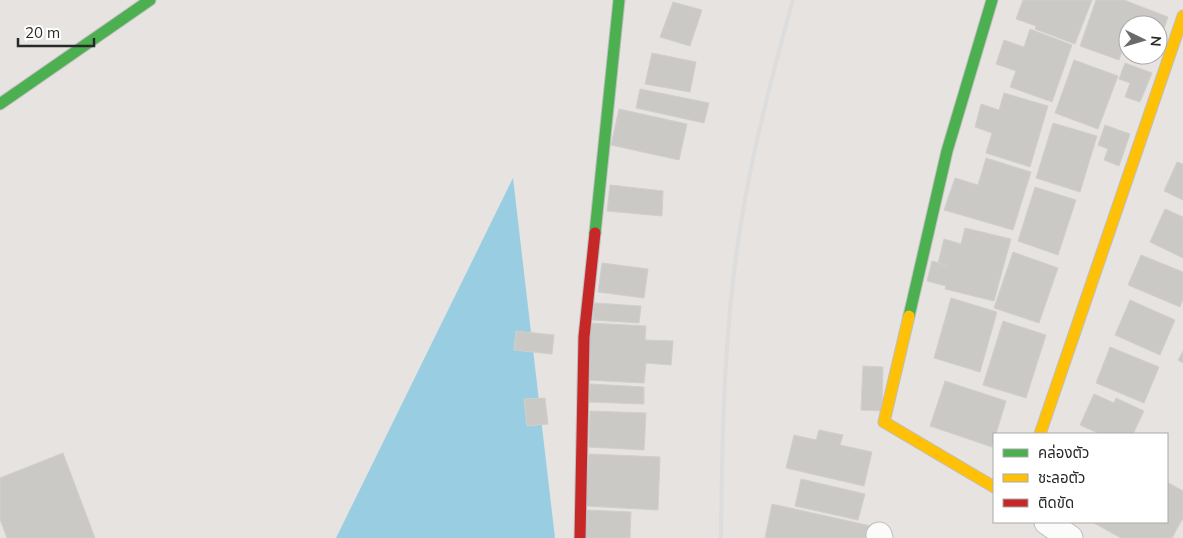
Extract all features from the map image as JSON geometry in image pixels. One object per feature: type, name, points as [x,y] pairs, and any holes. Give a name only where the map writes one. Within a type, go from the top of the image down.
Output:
[{"type":"street","points":[[0,104],[150,0]]},
{"type":"street","points":[[580,538],[584,336],[619,0]]},
{"type":"street","points":[[992,0],[947,151],[884,422],[993,486]]},
{"type":"street","points":[[1040,433],[1183,16]]},
{"type":"street","points":[[1048,523],[1070,538]]},
{"type":"water","points":[[513,178],[555,538],[336,538]]},
{"type":"building","points":[[1023,0],[1092,0],[1075,44],[1035,29],[1036,26],[1016,19]]},
{"type":"building","points":[[1096,0],[1124,0],[1163,15],[1118,15],[1118,60],[1080,46]]},
{"type":"building","points":[[673,2],[702,10],[690,46],[660,37]]},
{"type":"building","points":[[1030,29],[1072,45],[1052,102],[1010,87],[1016,71],[996,64],[1004,40],[1024,47]]},
{"type":"building","points":[[652,53],[696,62],[690,92],[645,84]]},
{"type":"building","points":[[1074,60],[1118,76],[1098,129],[1055,113]]},
{"type":"building","points":[[1124,65],[1130,65],[1152,73],[1140,102],[1125,97],[1130,83],[1119,79]]},
{"type":"building","points":[[640,89],[709,103],[704,123],[636,108]]},
{"type":"building","points":[[1004,93],[1048,106],[1030,167],[986,153],[992,133],[975,127],[981,104],[999,110]]},
{"type":"building","points":[[619,109],[687,124],[679,160],[611,145]]},
{"type":"building","points":[[1053,123],[1097,136],[1080,192],[1036,178]]},
{"type":"building","points":[[1105,125],[1130,134],[1119,166],[1104,160],[1108,149],[1098,145]]},
{"type":"building","points":[[986,158],[1031,172],[1013,230],[944,210],[955,178],[978,185]]},
{"type":"building","points":[[1177,162],[1183,164],[1183,200],[1164,191]]},
{"type":"building","points":[[610,185],[663,191],[662,216],[607,211]]},
{"type":"building","points":[[1035,187],[1076,200],[1058,255],[1018,241]]},
{"type":"building","points":[[1165,209],[1183,217],[1183,258],[1150,242]]},
{"type":"building","points":[[965,228],[1011,239],[994,301],[945,289],[946,286],[927,281],[932,261],[938,263],[944,239],[961,244]]},
{"type":"building","points":[[1013,252],[1058,268],[1039,323],[994,308]]},
{"type":"building","points":[[1141,255],[1183,272],[1183,299],[1180,307],[1128,285]]},
{"type":"building","points":[[602,263],[648,269],[644,298],[598,292]]},
{"type":"building","points":[[951,298],[997,312],[980,372],[934,358]]},
{"type":"building","points":[[1130,300],[1175,320],[1160,355],[1115,335]]},
{"type":"building","points":[[594,303],[641,306],[639,323],[593,320]]},
{"type":"building","points":[[1003,321],[1046,335],[1026,398],[983,385]]},
{"type":"building","points":[[590,323],[646,326],[645,340],[673,341],[671,365],[646,363],[644,383],[587,380]]},
{"type":"building","points":[[516,331],[554,335],[552,354],[514,350]]},
{"type":"building","points":[[1110,347],[1159,367],[1144,403],[1096,383]]},
{"type":"building","points":[[1183,351],[1183,363],[1178,360]]},
{"type":"building","points":[[863,366],[883,367],[882,411],[861,410]]},
{"type":"building","points":[[945,381],[1006,401],[996,433],[993,433],[992,447],[930,426]]},
{"type":"building","points":[[590,384],[644,387],[644,404],[589,402]]},
{"type":"building","points":[[1094,394],[1114,403],[1116,398],[1144,411],[1133,433],[1098,433],[1080,425]]},
{"type":"building","points":[[545,398],[548,424],[527,426],[524,399]]},
{"type":"building","points":[[590,411],[646,413],[644,450],[589,447]]},
{"type":"building","points":[[819,430],[843,435],[840,445],[872,452],[864,486],[786,468],[794,435],[816,440]]},
{"type":"building","points":[[63,453],[95,538],[7,538],[0,519],[0,478]]},
{"type":"building","points":[[589,454],[660,457],[658,510],[586,506]]},
{"type":"building","points":[[801,479],[865,494],[858,520],[795,506]]},
{"type":"building","points":[[1168,483],[1183,491],[1183,518],[1172,538],[1121,538],[1094,523],[1168,523]]},
{"type":"building","points":[[772,504],[871,526],[868,538],[765,538]]},
{"type":"building","points":[[585,510],[631,512],[630,538],[584,538]]},
{"type":"railway","points":[[721,538],[725,377],[736,257],[758,135],[793,0]]},
{"type":"traffic: fast","points":[[0,104],[150,0]]},
{"type":"traffic: fast","points":[[595,233],[619,0]]},
{"type":"traffic: fast","points":[[909,316],[947,151],[992,0]]},
{"type":"traffic: slow","points":[[1040,433],[1183,16]]},
{"type":"traffic: slow","points":[[909,316],[884,422],[993,486]]},
{"type":"traffic: jam","points":[[580,538],[584,337],[595,233]]}]
